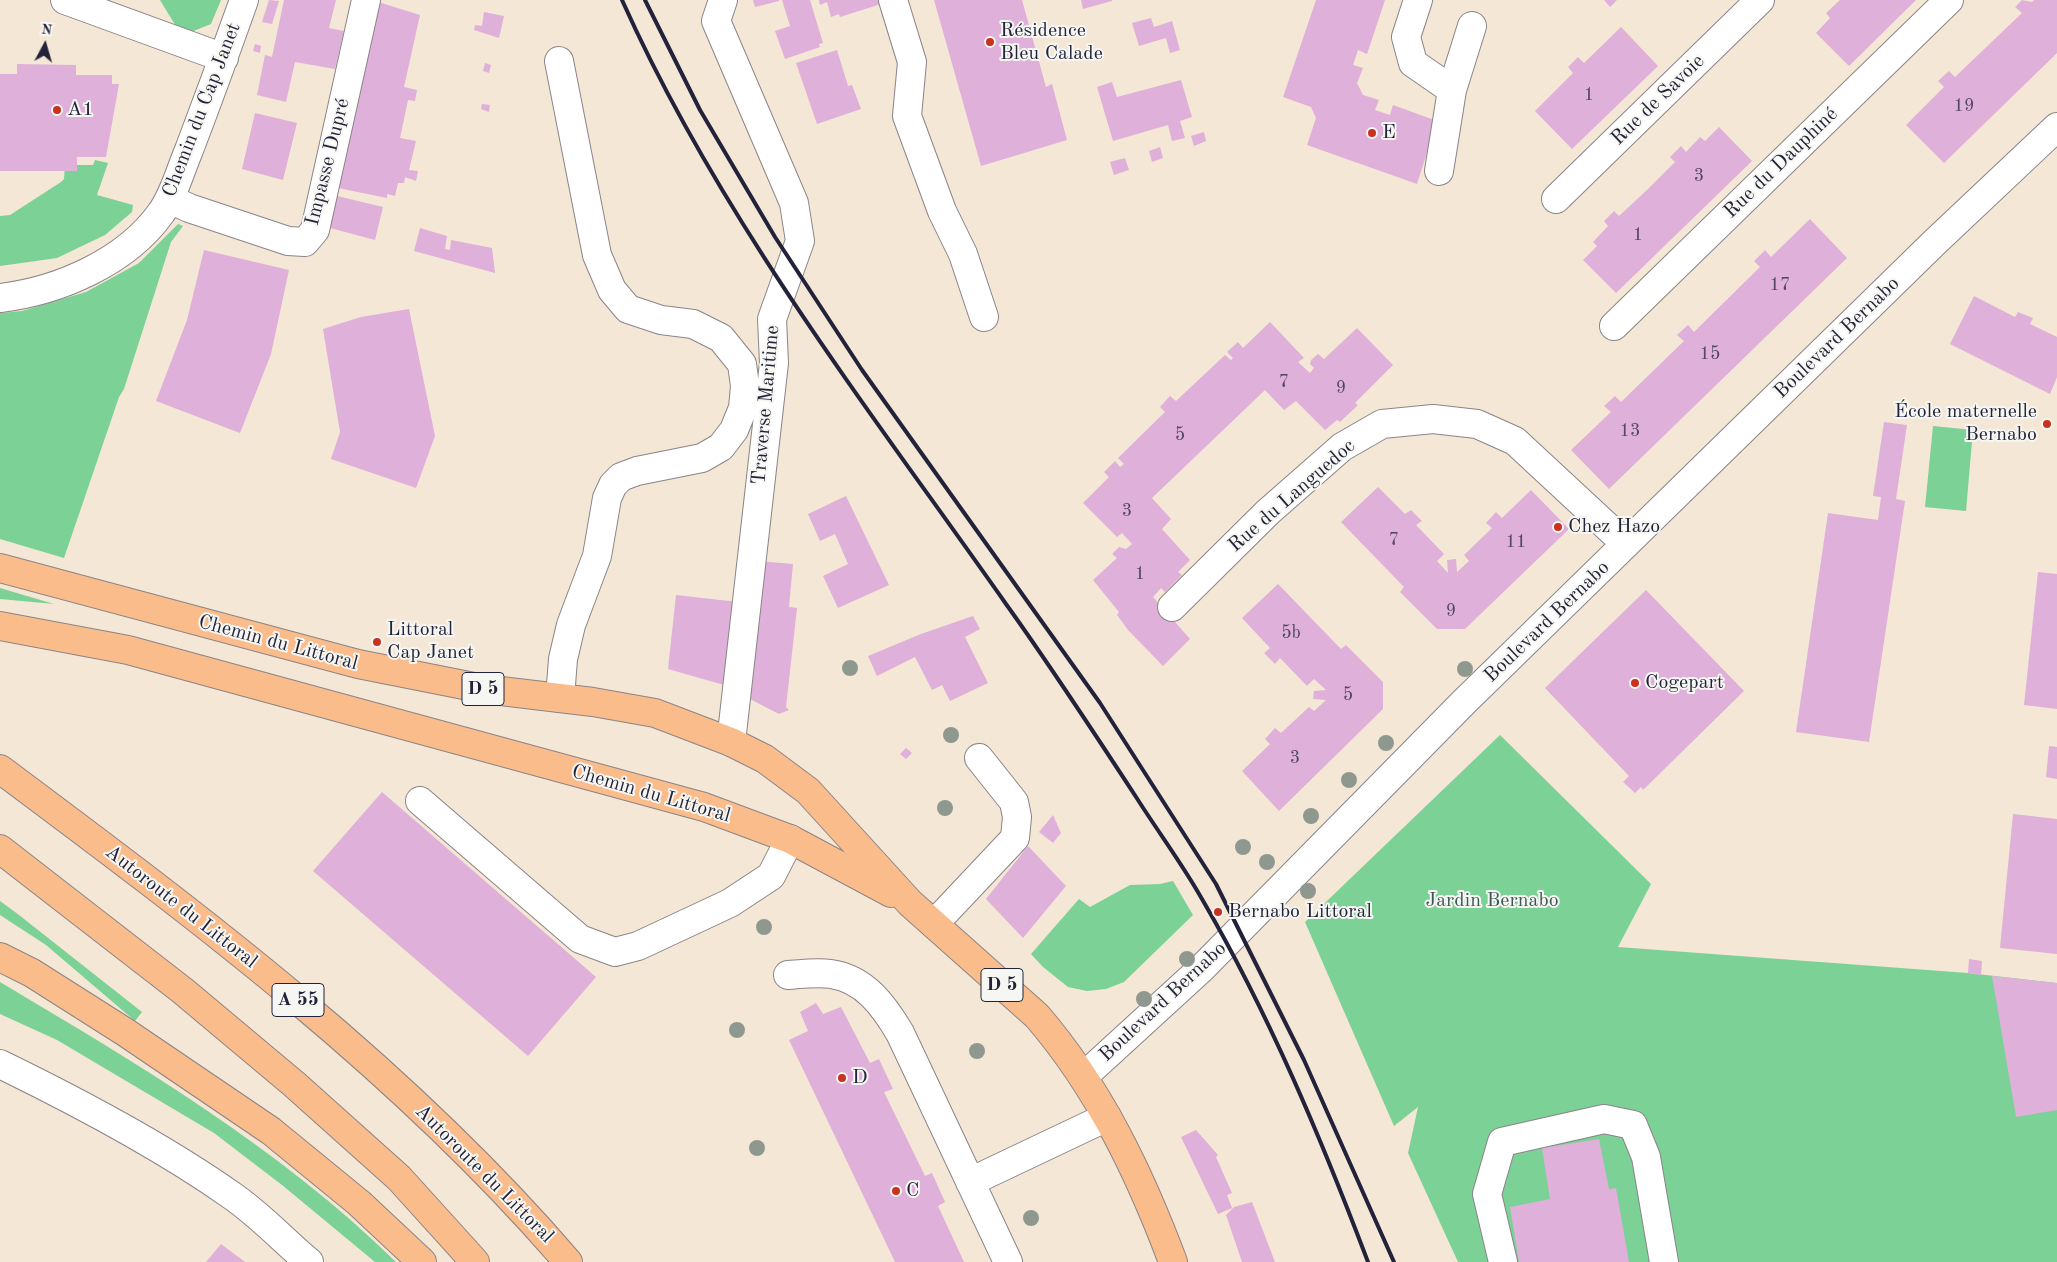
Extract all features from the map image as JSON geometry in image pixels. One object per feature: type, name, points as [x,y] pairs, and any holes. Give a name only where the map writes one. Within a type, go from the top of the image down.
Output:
[{"type":"main road","name":"Chemin du Littoral","points":[[0,568],[358,664],[484,689],[560,698],[655,713],[731,742],[765,759],[808,791],[910,903],[1037,1016],[1083,1077],[1107,1117],[1150,1200],[1173,1262]]},
{"type":"main road","name":"Chemin du Littoral","points":[[0,626],[128,650],[704,807],[790,839],[910,903]]},
{"type":"main road","name":"Autoroute du Littoral","points":[[0,769],[152,882],[319,1016],[453,1139],[534,1222],[568,1262]]},
{"type":"main road","points":[[0,849],[183,991],[294,1084],[399,1178],[475,1262]]},
{"type":"main road","points":[[0,957],[32,973],[100,1016],[271,1131],[359,1203],[422,1262]]},
{"type":"street","points":[[64,0],[224,58]]},
{"type":"street","name":"Chemin du Cap Janet","points":[[0,298],[62,282],[114,258],[148,229],[170,199],[244,0]]},
{"type":"street","name":"Impasse Dupré","points":[[170,199],[189,208],[288,241],[305,242],[315,230],[366,0]]},
{"type":"street","name":"Traverse Maritime","points":[[723,0],[716,21],[794,203],[800,241],[772,319],[774,363],[731,742]]},
{"type":"street","points":[[893,0],[912,62],[907,116],[942,211],[963,254],[984,317]]},
{"type":"street","points":[[1418,0],[1406,37],[1413,63],[1452,90]]},
{"type":"street","name":"Rue de Savoie","points":[[1556,199],[1760,0]]},
{"type":"street","name":"Rue du Dauphiné","points":[[1614,326],[1949,0]]},
{"type":"street","points":[[1439,171],[1452,90],[1472,26]]},
{"type":"street","points":[[559,61],[597,255],[612,290],[628,309],[660,320],[693,324],[721,338],[742,364],[745,386],[743,408],[734,430],[721,447],[702,458],[637,471],[621,477],[613,485],[607,498],[597,556],[571,625],[563,659],[560,698]]},
{"type":"street","name":"Boulevard Bernabo","points":[[1083,1077],[1201,969],[1464,702],[1935,242],[2057,127]]},
{"type":"street","name":"Rue du Languedoc","points":[[1172,608],[1268,512],[1342,447],[1382,424],[1433,419],[1477,424],[1515,441],[1626,544]]},
{"type":"street","points":[[934,924],[1015,838],[1017,817],[1014,802],[979,758]]},
{"type":"street","points":[[420,801],[580,939],[614,952],[638,946],[730,903],[771,876],[790,839]]},
{"type":"street","points":[[788,975],[832,974],[858,983],[883,1005],[900,1034],[1008,1262]]},
{"type":"street","points":[[0,1064],[62,1094],[121,1127],[232,1195],[309,1262]]},
{"type":"street","points":[[970,1182],[1107,1117]]},
{"type":"street","points":[[1503,1262],[1487,1194],[1502,1142],[1604,1119],[1634,1124],[1646,1157],[1664,1262]]},
{"type":"green space","points":[[160,0],[221,0],[211,24],[191,32],[177,28]]},
{"type":"green space","points":[[95,160],[108,163],[97,195],[133,205],[132,212],[105,235],[57,258],[0,266],[0,216],[10,215],[61,182],[64,179],[65,165],[93,165]]},
{"type":"green space","points":[[178,224],[183,226],[171,242],[124,389],[119,397],[64,558],[0,539],[0,313],[22,311],[86,292],[139,263]]},
{"type":"green space","points":[[1933,426],[1973,430],[1966,511],[1925,507]]},
{"type":"green space","points":[[0,588],[54,604],[0,599]]},
{"type":"green space","name":"Jardin Bernabo","points":[[1500,735],[1651,884],[1618,947],[1968,973],[2057,983],[2057,1262],[1458,1262],[1408,1153],[1418,1107],[1394,1126],[1305,922]]},
{"type":"green space","points":[[1173,881],[1193,915],[1124,982],[1106,989],[1087,991],[1068,987],[1043,967],[1031,954],[1079,899],[1090,907],[1130,885],[1160,884]]},
{"type":"green space","points":[[0,901],[142,1012],[135,1021],[46,945],[0,915]]},
{"type":"green space","points":[[0,982],[104,1044],[256,1145],[305,1182],[396,1262],[375,1262],[282,1185],[214,1133],[57,1040],[0,1014]]},
{"type":"building","points":[[269,0],[279,1],[272,24],[262,22]]},
{"type":"building","points":[[284,0],[336,0],[329,28],[344,31],[335,69],[295,62],[286,102],[257,95],[265,55],[272,57]]},
{"type":"building","points":[[753,0],[779,0],[779,1],[755,7]]},
{"type":"building","points":[[782,0],[810,0],[823,43],[819,44],[820,47],[785,59],[775,31],[790,26]]},
{"type":"building","points":[[819,0],[880,0],[881,4],[840,17],[839,14],[831,17],[827,2],[820,5]]},
{"type":"building","name":"Résidence Bleu Calade","points":[[934,0],[1022,0],[1046,87],[1052,84],[1067,140],[981,166]]},
{"type":"building","points":[[1081,0],[1112,0],[1112,1],[1083,9]]},
{"type":"building","points":[[1316,0],[1385,0],[1367,54],[1358,50],[1353,65],[1363,68],[1357,83],[1363,95],[1379,100],[1375,110],[1390,115],[1393,105],[1437,121],[1417,184],[1307,145],[1316,118],[1311,107],[1283,97]]},
{"type":"building","points":[[1604,0],[1617,0],[1610,7]]},
{"type":"building","points":[[1840,0],[1916,0],[1849,66],[1816,33],[1830,18],[1826,13]]},
{"type":"building","points":[[2022,0],[2032,2],[2034,0],[2057,0],[2057,53],[1944,163],[1906,125],[1944,87],[1938,81],[1949,71],[1955,77],[2022,13],[2015,7]]},
{"type":"building","points":[[375,1],[420,15],[404,87],[417,90],[415,101],[408,100],[400,138],[416,141],[409,170],[418,171],[416,181],[405,177],[404,183],[398,183],[395,196],[387,194],[387,198],[338,188],[356,107]]},
{"type":"building","points":[[484,12],[504,16],[499,38],[474,30],[475,25],[482,26]]},
{"type":"building","points":[[1151,18],[1154,27],[1172,21],[1180,50],[1170,53],[1166,38],[1139,46],[1132,23]]},
{"type":"building","points":[[1621,27],[1658,66],[1572,149],[1535,111],[1573,73],[1568,67],[1578,57],[1584,63]]},
{"type":"building","points":[[255,44],[261,46],[260,53],[253,51]]},
{"type":"building","points":[[837,50],[848,86],[852,85],[861,109],[817,124],[796,63]]},
{"type":"building","points":[[485,63],[491,65],[489,73],[483,71]]},
{"type":"building","name":"A1","points":[[17,64],[76,65],[76,75],[112,75],[112,84],[119,84],[106,157],[77,157],[77,171],[0,171],[0,74],[17,74]]},
{"type":"building","points":[[1181,80],[1192,117],[1180,121],[1185,138],[1172,141],[1168,125],[1113,141],[1097,87],[1112,82],[1117,97]]},
{"type":"building","points":[[482,104],[490,105],[489,112],[481,109]]},
{"type":"building","points":[[255,113],[297,123],[283,180],[242,169]]},
{"type":"building","points":[[1719,127],[1752,161],[1616,293],[1583,260],[1597,246],[1593,242],[1608,226],[1604,221],[1614,211],[1619,216],[1647,190],[1675,162],[1670,157],[1681,146],[1686,152],[1700,137],[1705,141]]},
{"type":"building","points":[[1204,132],[1206,141],[1194,146],[1191,136]]},
{"type":"building","points":[[1160,147],[1163,158],[1152,162],[1149,151]]},
{"type":"building","points":[[1125,158],[1129,170],[1114,175],[1110,162]]},
{"type":"building","points":[[337,196],[383,207],[375,240],[330,228]]},
{"type":"building","points":[[1810,219],[1847,258],[1609,489],[1571,450],[1611,412],[1604,406],[1615,396],[1621,402],[1684,341],[1677,335],[1688,325],[1694,332],[1760,267],[1754,261],[1765,250],[1771,257]]},
{"type":"building","points":[[420,228],[447,236],[445,249],[450,250],[451,240],[492,248],[495,273],[414,251]]},
{"type":"building","points":[[204,250],[289,270],[271,354],[240,433],[156,401],[187,320]]},
{"type":"building","points":[[1974,296],[2015,317],[2018,312],[2033,318],[2030,324],[2057,337],[2057,377],[2050,394],[1950,344]]},
{"type":"building","points":[[409,309],[435,436],[416,488],[331,459],[340,432],[323,329],[361,317]]},
{"type":"building","points":[[1270,322],[1304,358],[1298,362],[1310,373],[1314,368],[1310,364],[1311,360],[1318,354],[1324,359],[1357,328],[1393,365],[1355,403],[1358,405],[1340,422],[1337,420],[1325,430],[1296,401],[1284,410],[1265,390],[1152,498],[1171,519],[1162,529],[1190,560],[1178,572],[1182,575],[1165,592],[1161,588],[1153,597],[1190,639],[1163,666],[1128,630],[1117,615],[1119,612],[1093,580],[1117,558],[1112,554],[1119,547],[1126,549],[1132,544],[1122,533],[1117,537],[1083,503],[1109,477],[1104,472],[1115,461],[1120,467],[1124,464],[1118,458],[1165,412],[1160,407],[1170,396],[1176,401],[1225,355],[1231,360],[1233,358],[1227,352],[1238,342],[1243,348]]},
{"type":"building","points":[[1884,422],[1907,425],[1896,499],[1905,501],[1869,742],[1796,732],[1828,513],[1878,520],[1881,497],[1873,496]]},
{"type":"building","points":[[1378,487],[1405,514],[1411,510],[1422,521],[1416,525],[1444,554],[1437,561],[1448,573],[1447,560],[1456,559],[1457,572],[1469,561],[1464,555],[1492,528],[1486,523],[1496,512],[1502,518],[1531,490],[1569,529],[1465,629],[1437,629],[1400,592],[1404,587],[1341,522]]},
{"type":"building","points":[[846,496],[889,585],[838,608],[823,576],[848,564],[835,534],[820,541],[808,514]]},
{"type":"building","points":[[759,561],[793,564],[789,607],[797,608],[786,707],[789,710],[779,714],[748,698]]},
{"type":"building","points":[[2038,572],[2057,574],[2057,709],[2024,705]]},
{"type":"building","points":[[1278,584],[1341,649],[1346,645],[1383,682],[1383,709],[1279,811],[1242,771],[1270,744],[1265,739],[1275,728],[1281,733],[1309,707],[1314,711],[1326,700],[1313,699],[1314,691],[1326,690],[1314,679],[1307,686],[1280,658],[1275,664],[1264,653],[1270,648],[1242,618]]},
{"type":"building","points":[[1646,590],[1744,691],[1643,790],[1641,787],[1635,793],[1623,782],[1629,776],[1545,688]]},
{"type":"building","points":[[676,595],[738,602],[724,685],[668,669]]},
{"type":"building","points":[[973,616],[980,629],[965,637],[988,683],[950,701],[942,685],[932,690],[915,657],[877,676],[868,656],[921,634]]},
{"type":"building","points":[[2049,746],[2057,747],[2057,779],[2046,777]]},
{"type":"building","points":[[906,748],[912,753],[906,759],[900,754]]},
{"type":"building","points":[[382,792],[596,977],[528,1056],[313,871]]},
{"type":"building","points":[[2013,814],[2057,819],[2057,954],[2000,948]]},
{"type":"building","points":[[1053,815],[1061,833],[1053,843],[1039,832]]},
{"type":"building","points":[[1028,846],[1066,886],[1023,938],[986,899]]},
{"type":"building","points":[[1969,959],[1982,961],[1981,975],[1968,973]]},
{"type":"building","points":[[1992,976],[2057,983],[2057,1110],[2016,1117]]},
{"type":"building","points":[[816,1003],[823,1014],[841,1007],[870,1063],[879,1059],[893,1089],[884,1092],[925,1176],[932,1173],[945,1202],[938,1206],[964,1262],[895,1262],[789,1040],[808,1031],[800,1012]]},
{"type":"building","points":[[1196,1130],[1218,1155],[1216,1157],[1232,1193],[1227,1195],[1232,1208],[1218,1214],[1181,1137]]},
{"type":"building","points":[[1599,1139],[1609,1189],[1616,1188],[1629,1262],[1519,1262],[1510,1207],[1550,1199],[1542,1148]]},
{"type":"building","points":[[1252,1202],[1275,1262],[1242,1262],[1226,1215],[1234,1207]]},
{"type":"building","points":[[221,1244],[245,1262],[206,1262]]},
{"type":"railway","points":[[622,0],[661,81],[704,159],[750,236],[850,385],[1040,652],[1195,886],[1250,987],[1272,1032],[1332,1169],[1368,1262]]},
{"type":"railway","points":[[645,0],[700,110],[775,237],[862,370],[1100,703],[1216,884],[1304,1060],[1394,1262]]},
{"type":"place","name":"Résidence Bleu Calade","points":[[990,42]]},
{"type":"place","name":"A1","points":[[57,110]]},
{"type":"place","name":"E","points":[[1372,133]]},
{"type":"place","name":"École maternelle Bernabo","points":[[2047,424]]},
{"type":"place","name":"Chez Hazo","points":[[1558,527]]},
{"type":"place","name":"Littoral Cap Janet","points":[[377,642]]},
{"type":"place","name":"Cogepart","points":[[1635,683]]},
{"type":"place","name":"Bernabo Littoral","points":[[1218,912]]},
{"type":"place","name":"D","points":[[842,1078]]},
{"type":"place","name":"C","points":[[896,1191]]}]
